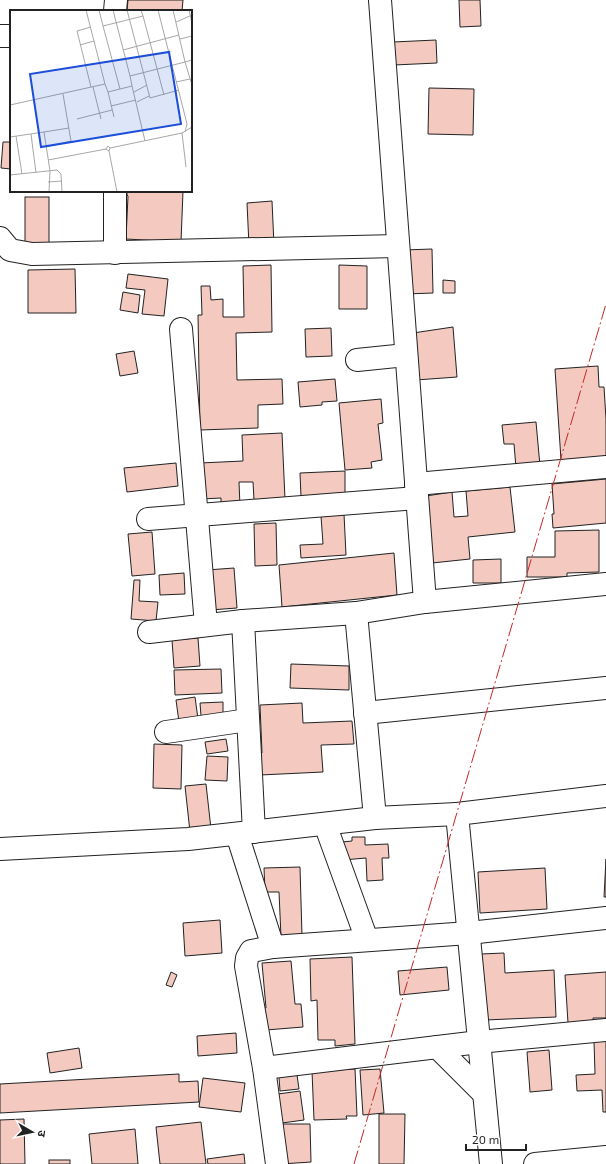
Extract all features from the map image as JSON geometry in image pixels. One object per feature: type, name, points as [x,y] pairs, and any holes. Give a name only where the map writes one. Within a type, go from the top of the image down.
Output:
[{"type":"street","points":[[115,10],[116,0]]},
{"type":"street","points":[[380,0],[426,602]]},
{"type":"street","points":[[115,192],[115,253]]},
{"type":"street","points":[[0,238],[10,250],[32,254],[398,246]]},
{"type":"street","points":[[182,329],[206,626]]},
{"type":"street","points":[[356,360],[406,355]]},
{"type":"street","points":[[148,519],[198,516],[417,491],[606,467]]},
{"type":"street","points":[[149,632],[242,621],[356,613],[426,602],[606,584]]},
{"type":"street","points":[[356,613],[375,818]]},
{"type":"street","points":[[242,621],[248,720],[246,833],[273,946]]},
{"type":"street","points":[[365,713],[606,688]]},
{"type":"street","points":[[166,732],[248,720]]},
{"type":"street","points":[[0,849],[188,839],[375,818],[457,814],[606,796]]},
{"type":"street","points":[[457,814],[491,1164]]},
{"type":"street","points":[[325,824],[366,940]]},
{"type":"street","points":[[277,1164],[264,1068],[246,966],[247,958],[251,951],[273,946],[469,933],[606,918]]},
{"type":"street","points":[[264,1068],[478,1042],[606,1030]]},
{"type":"street","points":[[437,1047],[484,1094]]},
{"type":"street","points":[[535,1164],[606,1157]]},
{"type":"building","points":[[128,0],[183,0],[182,10],[127,10]]},
{"type":"building","points":[[459,0],[480,0],[481,26],[460,27]]},
{"type":"building","points":[[436,40],[437,63],[394,65],[393,42]]},
{"type":"building","points":[[429,88],[474,89],[473,135],[428,134]]},
{"type":"building","points":[[3,142],[10,142],[10,169],[1,168]]},
{"type":"building","points":[[127,192],[183,192],[181,242],[126,239]]},
{"type":"building","points":[[25,197],[49,197],[49,244],[25,244]]},
{"type":"building","points":[[272,201],[274,245],[249,246],[247,203]]},
{"type":"building","points":[[432,249],[433,293],[405,294],[404,250]]},
{"type":"building","points":[[271,265],[272,332],[236,333],[237,380],[282,379],[283,404],[258,405],[258,428],[200,430],[198,315],[202,315],[201,286],[210,286],[211,300],[223,299],[223,317],[244,317],[243,266]]},
{"type":"building","points":[[339,265],[367,266],[367,309],[339,309]]},
{"type":"building","points":[[75,269],[76,313],[28,313],[28,270]]},
{"type":"building","points":[[128,274],[168,279],[164,316],[142,314],[145,290],[126,288]]},
{"type":"building","points":[[443,280],[455,281],[455,293],[443,293]]},
{"type":"building","points":[[123,292],[140,295],[138,313],[120,310]]},
{"type":"building","points":[[453,327],[457,377],[416,380],[413,333]]},
{"type":"building","points":[[331,328],[332,356],[306,357],[305,329]]},
{"type":"building","points":[[134,351],[138,373],[120,376],[116,354]]},
{"type":"building","points":[[598,366],[599,387],[604,387],[606,457],[561,460],[555,369]]},
{"type":"building","points":[[335,379],[337,401],[322,402],[322,405],[300,407],[298,382]]},
{"type":"building","points":[[381,399],[383,423],[378,424],[382,460],[371,462],[372,468],[345,470],[339,403]]},
{"type":"building","points":[[536,422],[540,466],[516,468],[514,444],[504,444],[502,425]]},
{"type":"building","points":[[282,433],[285,499],[254,500],[253,482],[239,482],[240,506],[221,507],[221,498],[201,499],[200,463],[243,461],[242,435]]},
{"type":"building","points":[[176,463],[178,486],[127,492],[124,468]]},
{"type":"building","points":[[345,471],[345,496],[301,497],[300,473]]},
{"type":"building","points":[[606,479],[606,523],[553,528],[552,514],[554,514],[552,484]]},
{"type":"building","points":[[510,487],[515,532],[468,537],[470,559],[432,563],[426,496],[452,492],[454,517],[468,516],[466,491]]},
{"type":"building","points":[[344,514],[346,555],[301,558],[300,545],[323,544],[321,516]]},
{"type":"building","points":[[276,523],[277,565],[255,566],[254,524]]},
{"type":"building","points":[[599,530],[599,572],[567,573],[567,577],[527,577],[527,557],[555,557],[555,531]]},
{"type":"building","points":[[152,532],[155,574],[132,576],[128,534]]},
{"type":"building","points":[[394,553],[397,595],[282,607],[279,565]]},
{"type":"building","points":[[501,559],[501,583],[473,583],[473,560]]},
{"type":"building","points":[[234,568],[237,608],[210,610],[207,570]]},
{"type":"building","points":[[184,573],[185,594],[160,595],[159,575]]},
{"type":"building","points":[[134,580],[140,580],[139,601],[158,602],[156,621],[131,619]]},
{"type":"building","points":[[198,638],[200,666],[174,668],[172,640]]},
{"type":"building","points":[[291,664],[349,666],[349,690],[290,688]]},
{"type":"building","points":[[221,669],[222,693],[175,695],[174,670]]},
{"type":"building","points":[[195,697],[198,719],[179,722],[176,700]]},
{"type":"building","points":[[223,702],[223,715],[201,716],[200,703]]},
{"type":"building","points":[[302,703],[303,723],[352,721],[354,744],[321,745],[323,772],[260,775],[259,753],[262,753],[260,705]]},
{"type":"building","points":[[226,739],[228,751],[207,754],[205,742]]},
{"type":"building","points":[[154,744],[182,745],[181,789],[153,788]]},
{"type":"building","points":[[207,756],[228,757],[227,781],[205,780]]},
{"type":"building","points":[[206,784],[211,829],[190,832],[185,786]]},
{"type":"building","points":[[352,837],[365,837],[365,845],[388,844],[389,858],[382,858],[383,880],[367,881],[366,858],[343,860],[342,842],[352,841]]},
{"type":"building","points":[[606,859],[606,897],[604,897]]},
{"type":"building","points":[[300,867],[302,936],[281,937],[279,892],[265,892],[264,868]]},
{"type":"building","points":[[545,868],[547,909],[480,913],[478,872]]},
{"type":"building","points":[[220,920],[222,953],[185,956],[183,923]]},
{"type":"building","points":[[504,953],[505,973],[554,970],[556,1017],[485,1020],[481,954]]},
{"type":"building","points":[[352,957],[355,1044],[335,1046],[335,1040],[318,1040],[317,1000],[311,1001],[310,959]]},
{"type":"building","points":[[291,961],[295,1004],[301,1004],[303,1027],[266,1030],[264,1008],[266,1008],[262,963]]},
{"type":"building","points":[[447,967],[449,990],[400,995],[398,971]]},
{"type":"building","points":[[171,972],[177,975],[172,987],[166,985]]},
{"type":"building","points":[[606,972],[606,1018],[593,1018],[593,1021],[568,1023],[565,975]]},
{"type":"building","points":[[236,1033],[237,1053],[198,1056],[197,1036]]},
{"type":"building","points":[[594,1041],[606,1041],[606,1112],[603,1112],[602,1090],[577,1091],[576,1075],[595,1074]]},
{"type":"building","points":[[79,1048],[82,1068],[50,1073],[47,1053]]},
{"type":"building","points":[[549,1050],[552,1090],[530,1092],[527,1052]]},
{"type":"building","points":[[355,1069],[357,1116],[346,1116],[347,1119],[314,1120],[312,1071]]},
{"type":"building","points":[[380,1069],[384,1113],[363,1115],[360,1070]]},
{"type":"building","points":[[179,1074],[179,1082],[198,1081],[199,1102],[0,1113],[0,1084]]},
{"type":"building","points":[[297,1075],[299,1089],[280,1091],[279,1077]]},
{"type":"building","points":[[203,1078],[245,1083],[241,1112],[199,1107]]},
{"type":"building","points":[[300,1091],[304,1120],[282,1123],[278,1094]]},
{"type":"building","points":[[379,1114],[405,1114],[404,1164],[379,1164]]},
{"type":"building","points":[[24,1119],[25,1164],[0,1164],[0,1120]]},
{"type":"building","points":[[201,1122],[206,1164],[160,1164],[156,1127]]},
{"type":"building","points":[[281,1124],[310,1124],[311,1162],[281,1164]]},
{"type":"building","points":[[135,1129],[138,1164],[92,1164],[89,1134]]},
{"type":"building","points":[[244,1154],[245,1164],[208,1164],[207,1159]]},
{"type":"building","points":[[49,1160],[70,1160],[70,1164],[49,1164]]},
{"type":"power","points":[[354,1164],[606,304]]}]
